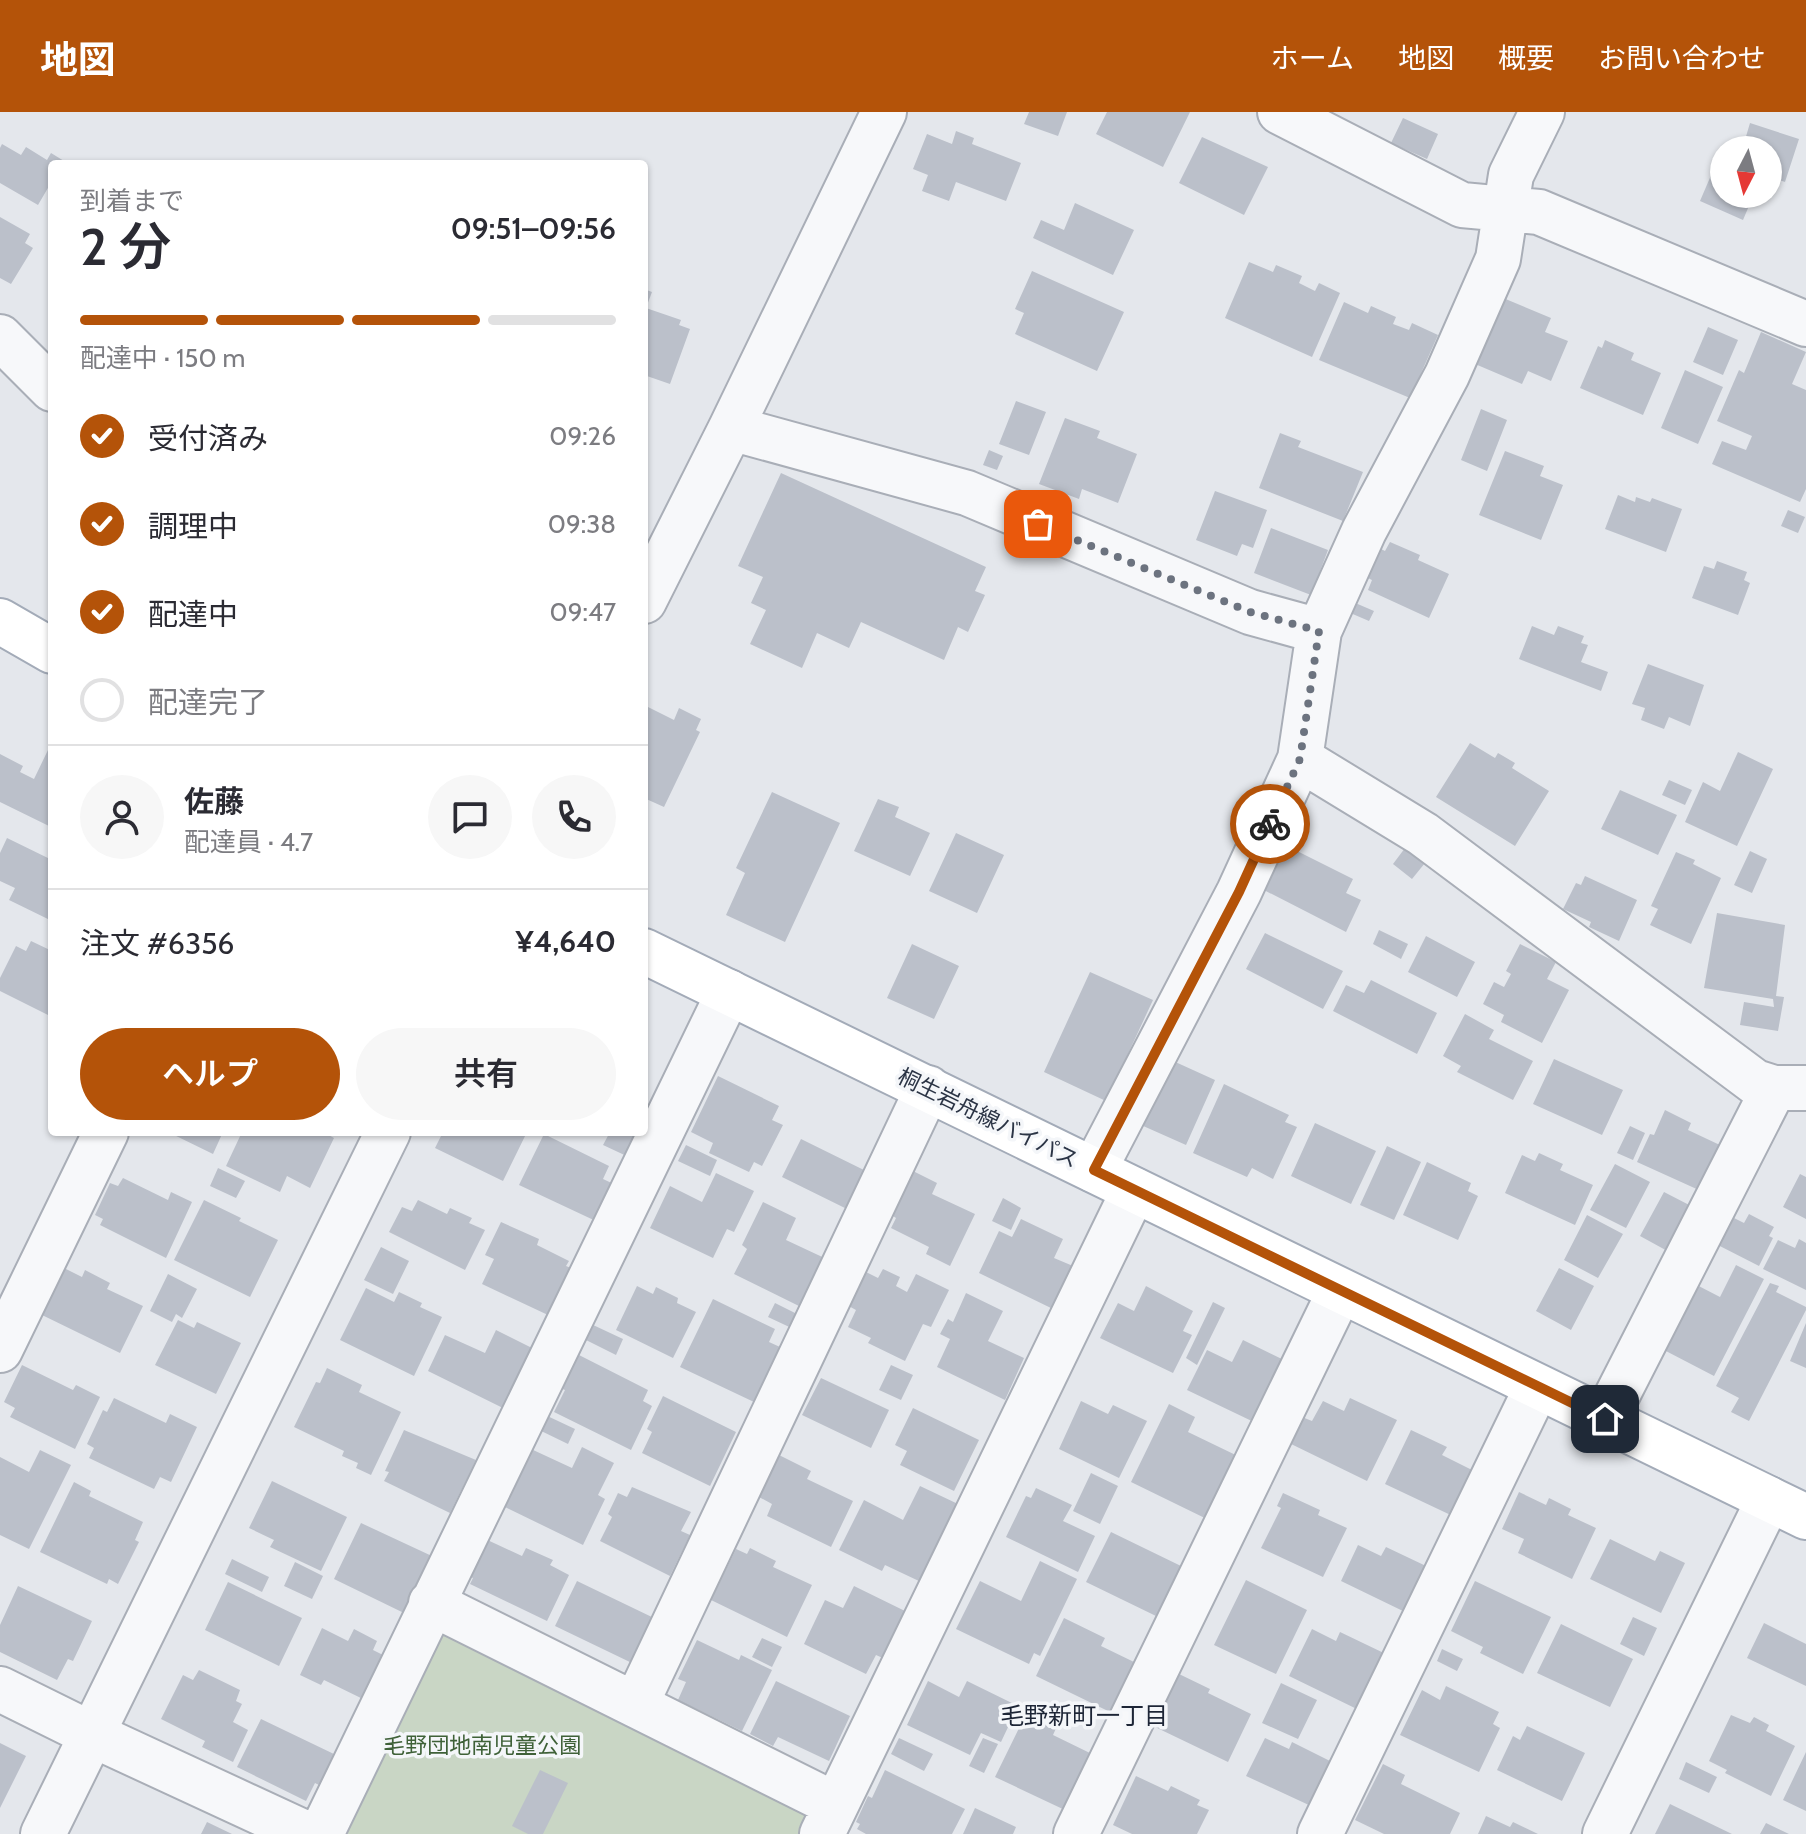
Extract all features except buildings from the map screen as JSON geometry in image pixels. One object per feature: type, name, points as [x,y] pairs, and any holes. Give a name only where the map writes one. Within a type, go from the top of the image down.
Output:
[{"type":"main road","points":[[0,621],[48,649]]},
{"type":"main road","name":"桐生岩舟線バイパス","points":[[648,953],[1788,1508]]},
{"type":"street","points":[[648,592],[884,112]]},
{"type":"street","points":[[1280,112],[1462,205],[1539,212],[1806,324]]},
{"type":"street","points":[[1094,1170],[1239,892],[1300,759],[1319,631],[1364,531],[1453,361],[1498,259],[1511,175],[1542,112]]},
{"type":"street","points":[[0,337],[48,385]]},
{"type":"street","points":[[731,428],[967,493],[1250,612],[1319,631]]},
{"type":"street","points":[[1300,759],[1423,834],[1734,1068],[1755,1082],[1790,1088],[1605,1419]]},
{"type":"street","points":[[321,1834],[729,992]]},
{"type":"street","points":[[636,1704],[928,1088]]},
{"type":"street","points":[[0,1350],[104,1136]]},
{"type":"street","points":[[43,1834],[386,1136]]},
{"type":"street","points":[[431,1603],[636,1704],[829,1820],[1134,1190]]},
{"type":"street","points":[[1076,1834],[1340,1291]]},
{"type":"street","points":[[1320,1834],[1537,1387]]},
{"type":"street","points":[[1605,1834],[1788,1508]]},
{"type":"street","points":[[0,1689],[307,1834]]},
{"type":"green space","name":"毛野団地南児童公園","points":[[451,1631],[808,1809],[806,1834],[348,1834],[346,1825],[436,1635]]},
{"type":"way so far","points":[[1038,524],[1250,612],[1319,631],[1300,759],[1270,824]]},
{"type":"district","name":"毛野新町一丁目","points":[[1084,1715]]},
{"type":"route","points":[[1270,824],[1239,892],[1094,1170],[1605,1419]]}]
